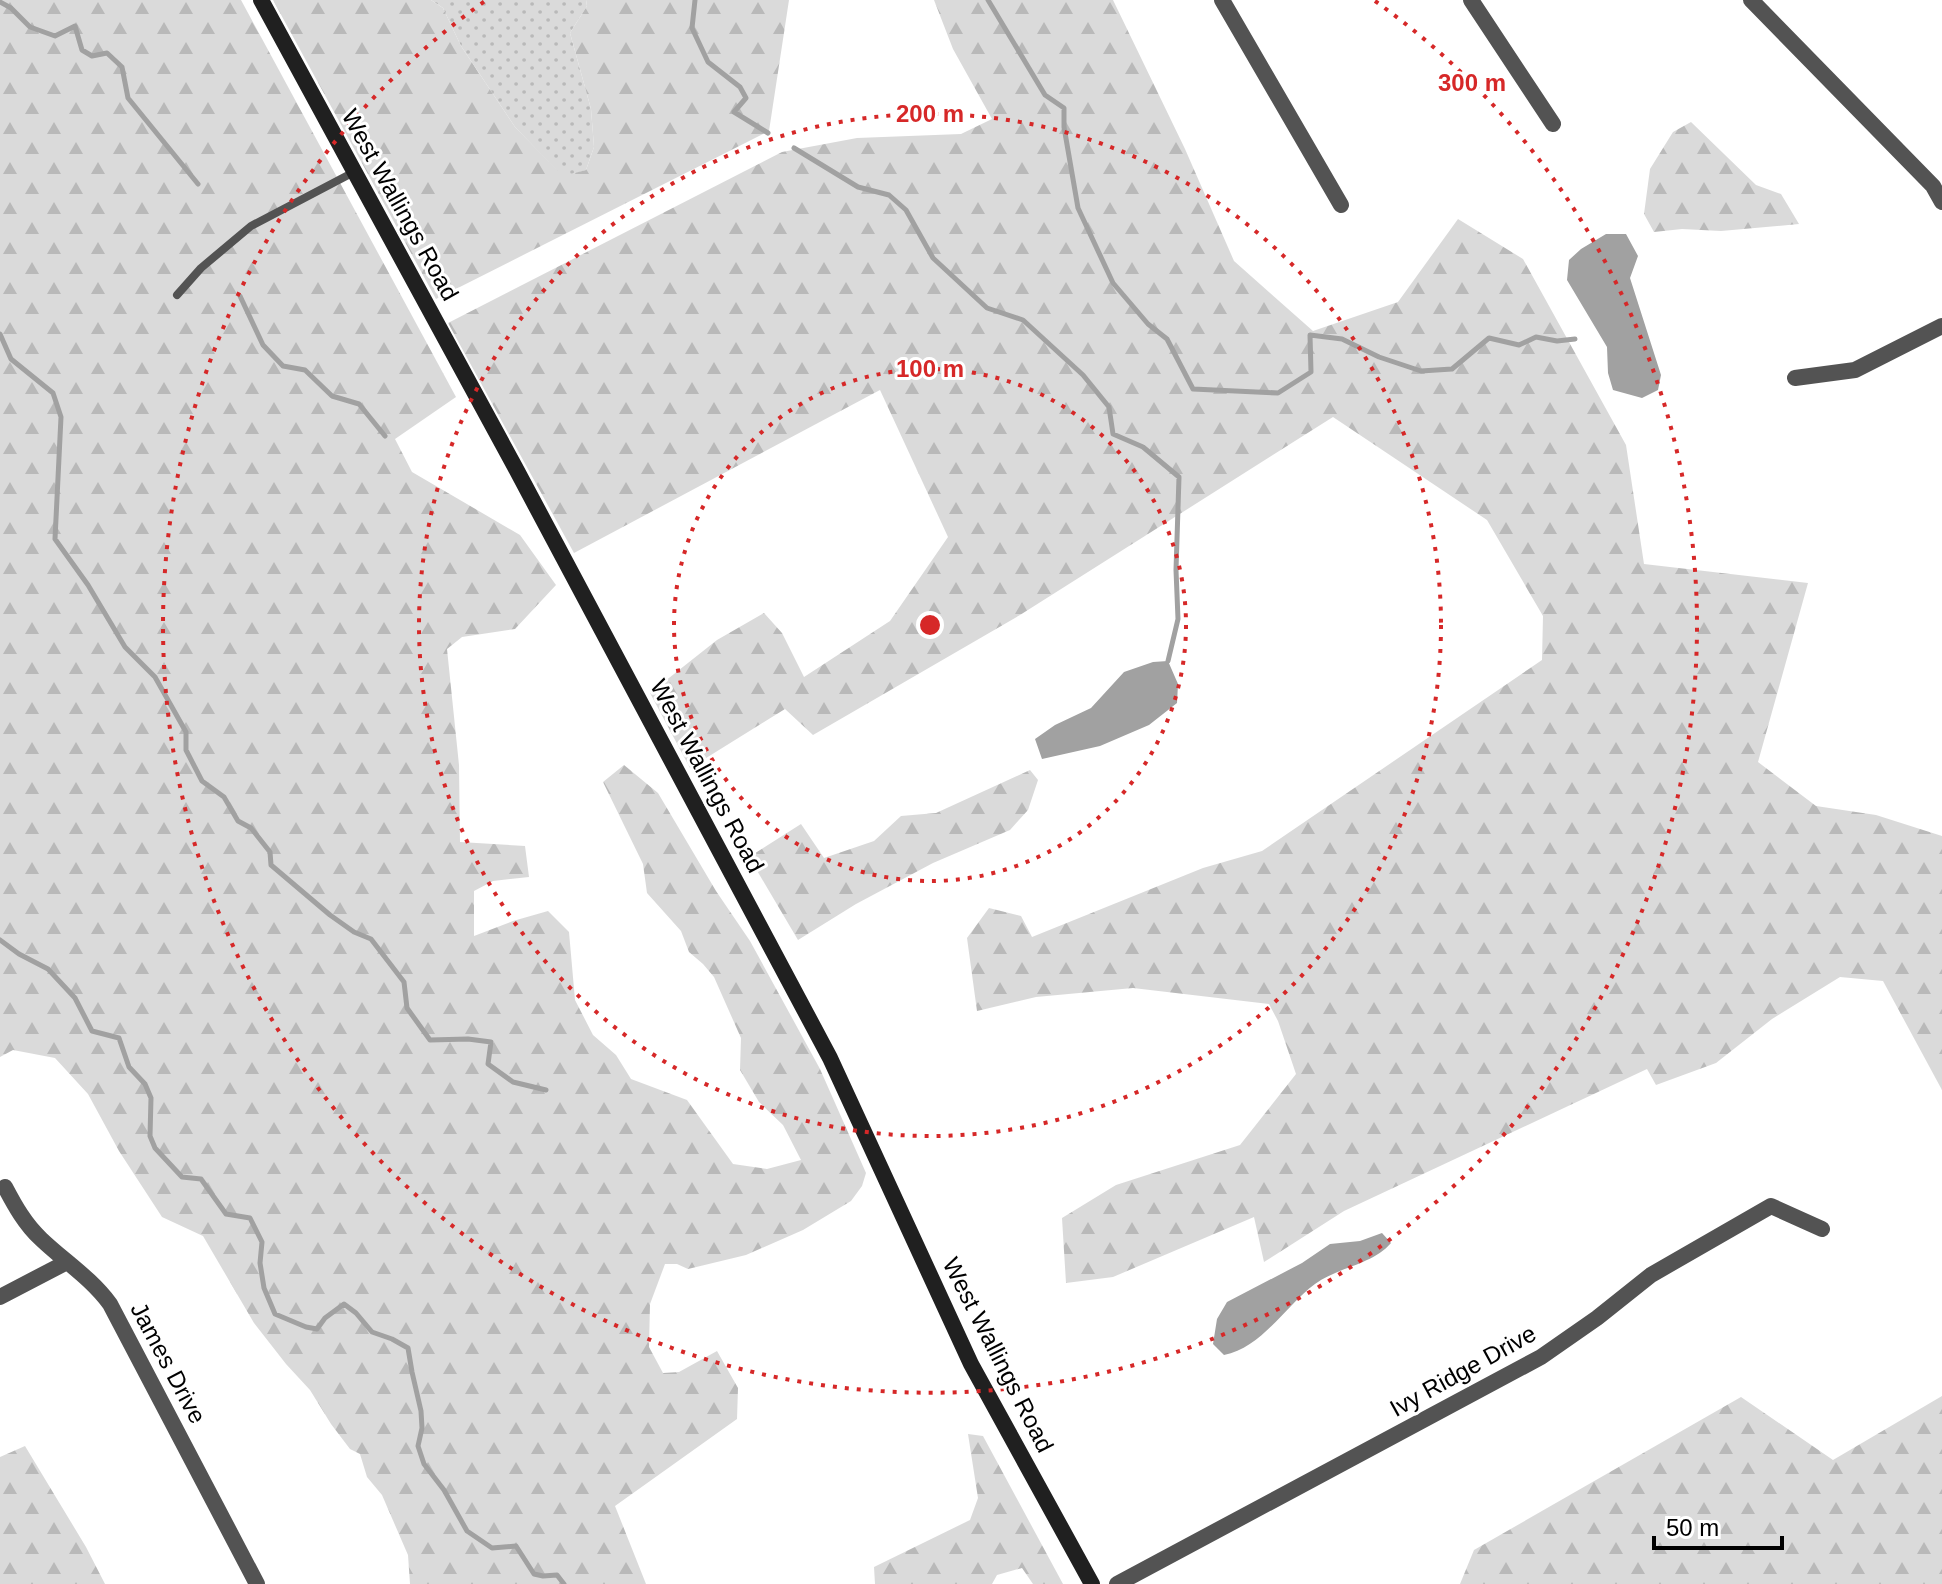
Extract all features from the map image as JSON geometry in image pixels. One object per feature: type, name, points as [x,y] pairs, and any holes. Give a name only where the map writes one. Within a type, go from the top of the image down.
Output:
[{"type":"street","name":"West Wallings Road","points":[[261,0],[515,467],[830,1058],[971,1364],[1092,1584]]},
{"type":"street","points":[[1222,0],[1341,205]]},
{"type":"street","points":[[1471,0],[1553,124]]},
{"type":"street","points":[[1751,0],[1937,184],[1942,202]]},
{"type":"street","points":[[1795,378],[1855,370],[1942,326]]},
{"type":"street","name":"James Drive","points":[[5,1187],[27,1224],[96,1287],[110,1304],[257,1584]]},
{"type":"street","name":"Ivy Ridge Drive","points":[[1117,1584],[1541,1357],[1651,1275],[1771,1206],[1822,1229]]},
{"type":"street","points":[[0,1297],[67,1262]]},
{"type":"lane","points":[[177,295],[201,268],[251,226],[354,172]]},
{"type":"green space","points":[[0,0],[241,0],[456,397],[395,439],[412,472],[520,535],[556,585],[515,629],[462,637],[447,649],[459,765],[460,842],[525,846],[529,877],[493,881],[474,891],[474,936],[548,911],[569,932],[575,1000],[593,1035],[616,1055],[631,1079],[687,1100],[733,1164],[767,1169],[801,1160],[783,1125],[759,1102],[740,1070],[741,1038],[714,977],[689,952],[681,931],[647,893],[643,864],[603,782],[624,765],[658,793],[716,891],[750,941],[820,1069],[866,1173],[862,1186],[851,1201],[803,1230],[746,1255],[688,1269],[677,1264],[665,1264],[650,1304],[649,1347],[663,1373],[679,1372],[717,1351],[738,1388],[737,1419],[615,1506],[646,1584],[410,1584],[408,1555],[382,1495],[367,1477],[360,1454],[350,1449],[310,1390],[254,1323],[203,1236],[162,1217],[119,1151],[88,1094],[55,1058],[13,1050],[0,1057]]},
{"type":"green space","points":[[273,0],[431,0],[443,8],[461,46],[515,127],[563,176],[586,170],[594,147],[591,109],[570,33],[587,6],[586,0],[789,0],[769,131],[436,299]]},
{"type":"green space","points":[[431,0],[586,0],[587,6],[570,33],[591,109],[594,147],[586,170],[563,177],[515,127],[461,46],[443,8]]},
{"type":"green space","points":[[934,0],[1113,0],[1185,149],[1234,261],[1313,331],[1398,302],[1458,219],[1523,259],[1626,445],[1644,564],[1808,583],[1758,762],[1816,806],[1876,815],[1942,836],[1942,1090],[1883,981],[1840,977],[1772,1019],[1716,1063],[1656,1085],[1647,1069],[1344,1211],[1264,1262],[1254,1217],[1113,1277],[1066,1283],[1062,1218],[1116,1185],[1240,1145],[1296,1074],[1269,1004],[1133,988],[1036,997],[977,1011],[967,938],[989,908],[1021,916],[1032,937],[1203,868],[1262,851],[1542,660],[1543,616],[1487,520],[1333,417],[1020,615],[813,735],[785,709],[690,768],[650,693],[717,640],[764,613],[782,633],[804,677],[890,621],[948,537],[880,390],[574,553],[448,323],[782,152],[857,138],[961,134],[992,119],[953,49]]},
{"type":"green space","points":[[1691,122],[1756,185],[1781,194],[1799,224],[1721,231],[1682,229],[1654,232],[1644,214],[1650,169],[1673,132]]},
{"type":"green space","points":[[1030,770],[1038,780],[1028,810],[1010,830],[933,863],[856,904],[798,940],[749,857],[801,824],[824,858],[874,841],[901,816],[936,813]]},
{"type":"green space","points":[[1942,1396],[1942,1584],[1460,1584],[1474,1550],[1741,1397],[1833,1460]]},
{"type":"green space","points":[[968,1434],[983,1436],[1063,1584],[1033,1584],[1022,1568],[997,1575],[992,1584],[875,1584],[874,1567],[970,1520],[978,1498]]},
{"type":"green space","points":[[25,1446],[105,1584],[0,1584],[0,1457]]},
{"type":"shaded area","points":[[1606,234],[1626,234],[1638,256],[1630,278],[1661,375],[1658,390],[1642,398],[1613,390],[1608,373],[1607,347],[1567,280],[1569,260]]},
{"type":"shaded area","points":[[1168,661],[1178,684],[1177,703],[1149,725],[1100,746],[1042,759],[1035,739],[1055,725],[1091,708],[1124,672],[1153,662]]},
{"type":"shaded area","points":[[1382,1233],[1391,1243],[1383,1250],[1315,1284],[1250,1344],[1224,1355],[1213,1344],[1217,1319],[1227,1302],[1302,1263],[1330,1244],[1360,1241]]},
{"type":"waterway","points":[[695,0],[692,28],[708,62],[740,87],[746,98],[734,112],[768,133]]},
{"type":"waterway","points":[[988,0],[1045,95],[1064,108],[1064,127],[1078,208],[1113,283],[1148,324],[1167,339],[1193,389],[1278,393],[1311,372],[1310,335],[1342,339],[1379,357],[1421,371],[1452,369],[1489,338],[1519,345],[1536,337],[1557,341],[1575,339]]},
{"type":"waterway","points":[[0,2],[11,8],[30,27],[55,36],[75,26],[82,50],[92,56],[107,53],[122,67],[128,98],[198,184]]},
{"type":"waterway","points":[[794,148],[858,187],[889,195],[906,210],[933,258],[987,308],[1023,320],[1083,375],[1109,407],[1113,434],[1143,447],[1179,477],[1178,619],[1168,661]]},
{"type":"waterway","points":[[240,296],[263,345],[283,366],[305,370],[332,396],[359,404],[385,436]]},
{"type":"waterway","points":[[0,334],[11,359],[53,393],[61,417],[55,539],[88,585],[125,647],[155,677],[186,732],[186,750],[202,781],[224,797],[238,821],[251,828],[270,852],[271,865],[330,915],[354,932],[371,939],[404,982],[407,1008],[430,1040],[491,1042],[488,1064],[513,1082],[546,1090]]},
{"type":"waterway","points":[[0,940],[48,969],[75,998],[92,1031],[119,1038],[129,1067],[145,1084],[151,1098],[150,1136],[155,1148],[182,1177],[201,1179],[226,1214],[250,1218],[262,1242],[260,1263],[264,1288],[275,1314],[317,1329],[325,1318],[344,1304],[372,1332],[408,1348],[421,1411],[422,1428],[418,1446],[424,1464],[444,1490],[467,1531],[492,1548],[516,1546],[534,1574],[557,1575],[564,1584]]}]
